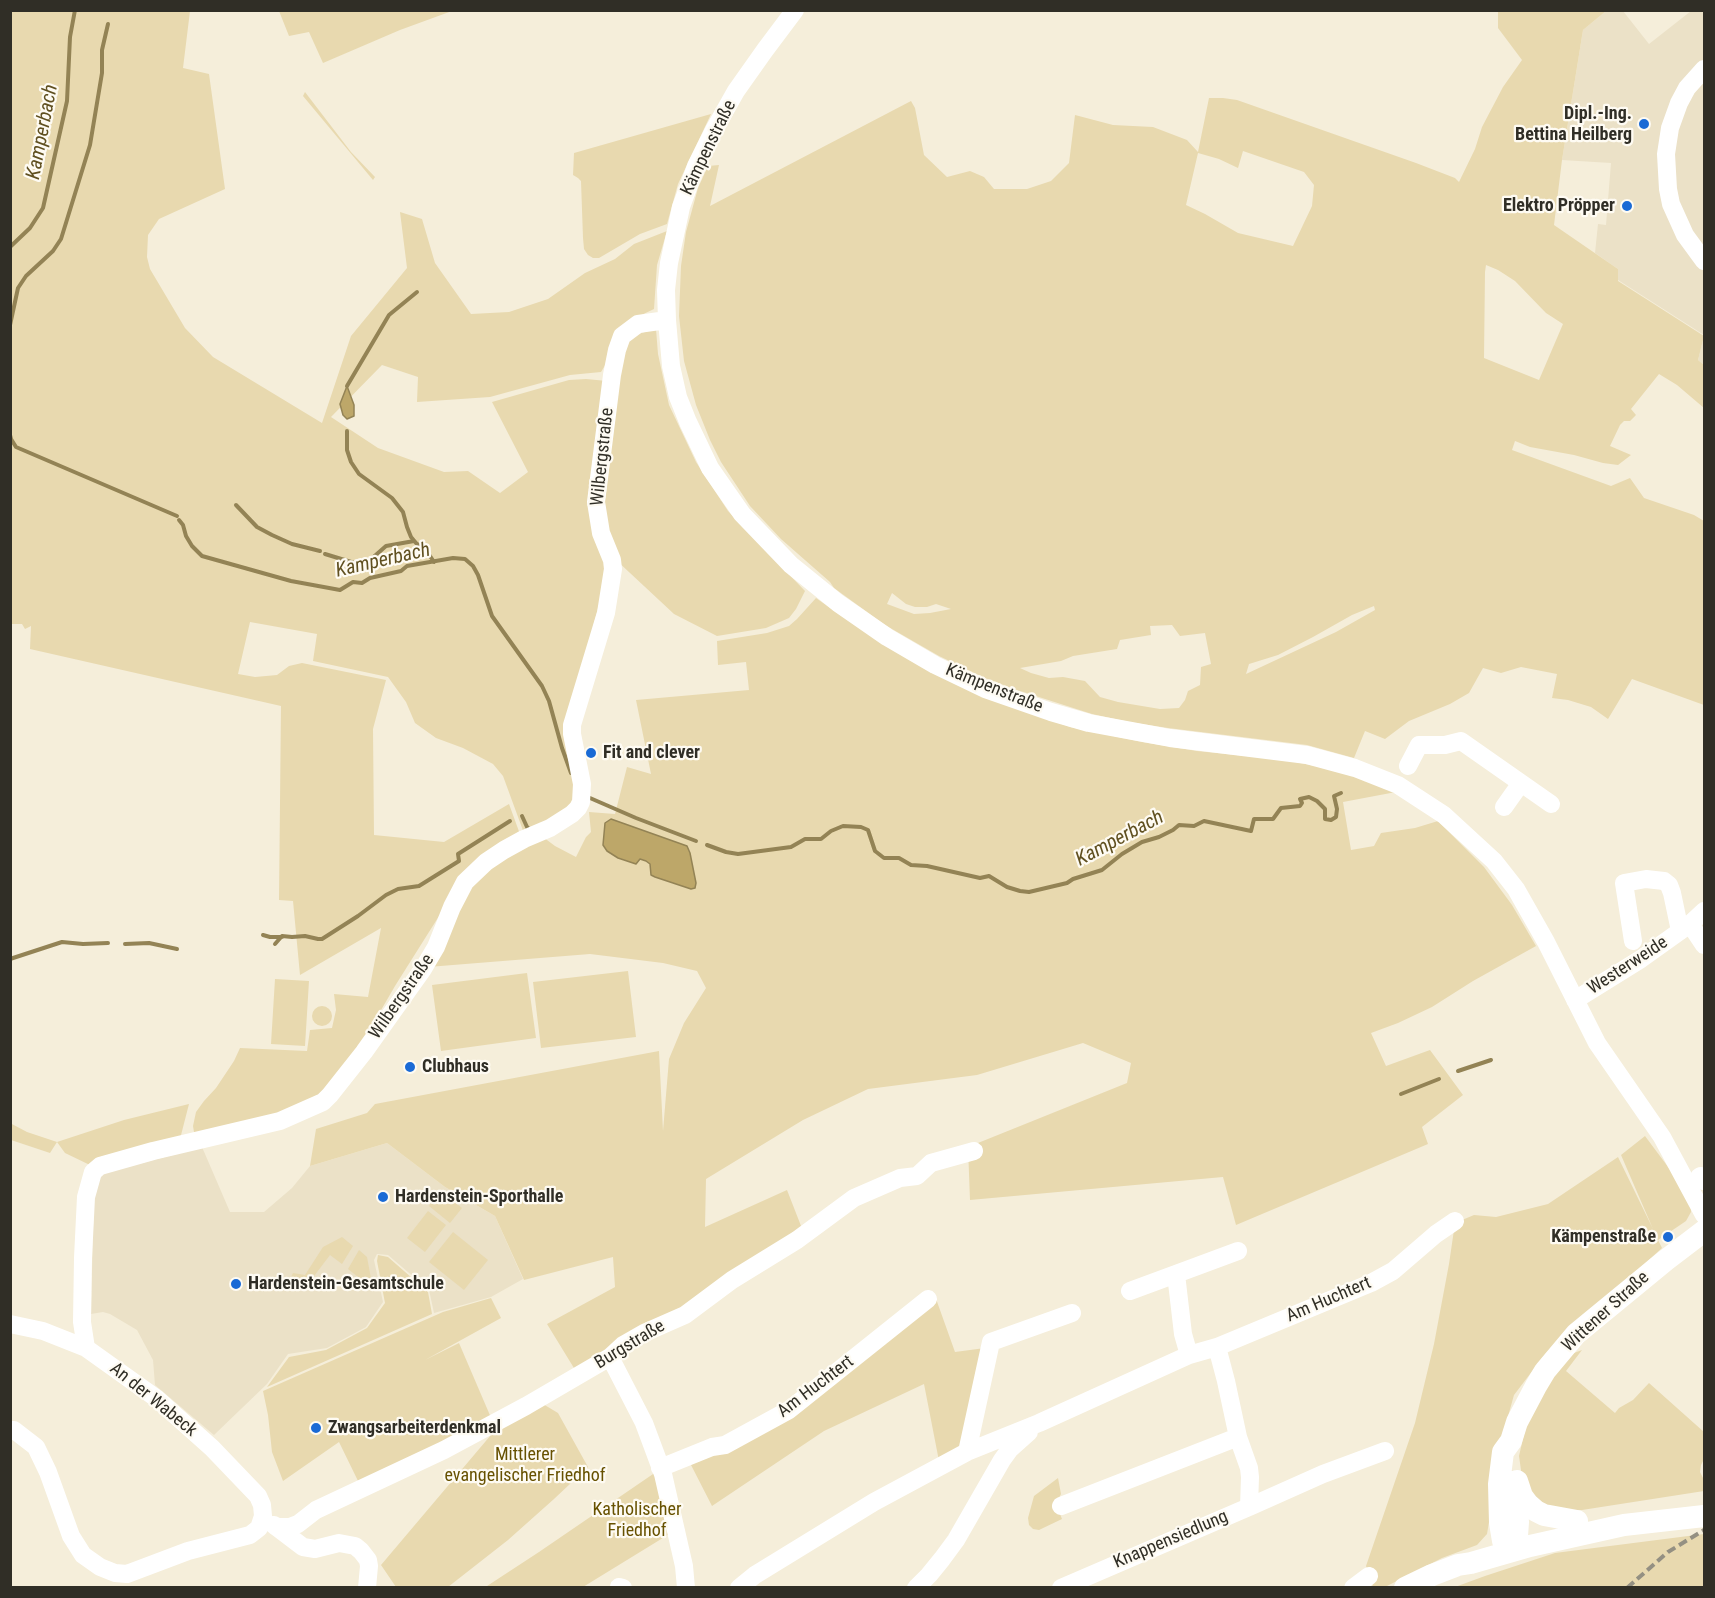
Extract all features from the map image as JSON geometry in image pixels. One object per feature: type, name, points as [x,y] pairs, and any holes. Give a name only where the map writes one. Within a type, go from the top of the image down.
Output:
[{"type":"main road","name":"Wittener Straße","points":[[1512,1543],[1500,1523],[1499,1484],[1503,1452],[1511,1451],[1517,1422],[1540,1379],[1576,1334],[1704,1231]]},
{"type":"main road","points":[[1511,1451],[1522,1496],[1528,1504],[1544,1515],[1577,1521]]},
{"type":"main road","points":[[1405,1587],[1458,1565],[1467,1556],[1577,1521],[1698,1508]]},
{"type":"main road","points":[[1512,1543],[1659,1520],[1698,1508]]},
{"type":"street","name":"Kämpenstraße","points":[[795,10],[736,91],[696,166],[675,230],[666,290],[671,366],[678,397],[710,468],[742,514],[774,549],[838,603],[887,637],[935,665],[986,689],[1089,723],[1139,733],[1307,755],[1355,768],[1398,785],[1444,815],[1494,861],[1516,889],[1597,1043],[1662,1137],[1704,1215]]},
{"type":"street","points":[[1704,69],[1687,88],[1679,103],[1670,128],[1666,154],[1671,204],[1685,235],[1704,261]]},
{"type":"street","name":"Wilbergstraße","points":[[86,1348],[82,1322],[83,1257],[87,1197],[93,1173],[100,1166],[280,1120],[323,1102],[364,1052],[423,969],[465,882],[486,862],[504,850],[550,828],[578,808],[581,802],[582,784],[572,725],[606,613],[613,569],[612,560],[601,533],[596,502],[616,350],[622,336],[638,324],[667,320]]},
{"type":"street","points":[[1407,766],[1419,745],[1445,745],[1461,741],[1551,804]]},
{"type":"street","points":[[1504,807],[1521,783]]},
{"type":"street","name":"Westerweide","points":[[1633,941],[1624,883],[1646,879],[1664,881],[1669,885],[1685,928]]},
{"type":"street","name":"Westerweide","points":[[1575,1000],[1631,966],[1685,928],[1704,911]]},
{"type":"street","points":[[1685,928],[1704,945]]},
{"type":"street","name":"Kämpenstraße","points":[[1662,1137],[1703,1179]]},
{"type":"street","name":"Burgstraße","points":[[270,1522],[290,1527],[298,1524],[316,1510],[444,1450],[610,1357],[623,1345],[644,1333],[685,1315],[732,1280],[797,1240],[854,1198],[900,1178],[917,1176],[931,1163],[974,1150]]},
{"type":"street","name":"Am Huchtert","points":[[739,1587],[874,1502],[967,1452],[1189,1355],[1216,1347],[1371,1283],[1393,1271],[1436,1234],[1455,1221]]},
{"type":"street","points":[[1130,1291],[1238,1251]]},
{"type":"street","points":[[1176,1274],[1183,1334],[1189,1355]]},
{"type":"street","name":"Am Huchtert","points":[[660,1468],[711,1447],[725,1445],[789,1410],[928,1299]]},
{"type":"street","points":[[967,1452],[991,1342],[1072,1313]]},
{"type":"street","name":"An der Wabeck","points":[[10,1324],[43,1331],[86,1348],[156,1398],[204,1441],[258,1496],[270,1522]]},
{"type":"street","name":"Knappensiedlung","points":[[1216,1347],[1238,1437],[1249,1468],[1251,1478],[1249,1507]]},
{"type":"street","points":[[610,1357],[644,1423],[660,1468],[684,1566],[686,1587]]},
{"type":"street","name":"Am Huchtert","points":[[915,1587],[929,1575],[956,1540],[1010,1449],[1039,1422]]},
{"type":"street","points":[[10,1430],[14,1430],[36,1447],[48,1472],[71,1536],[83,1555],[100,1567],[129,1581],[188,1551],[249,1535],[270,1522],[303,1547],[315,1549],[339,1544],[355,1546],[368,1560],[367,1587]]},
{"type":"street","points":[[1061,1506],[1238,1437]]},
{"type":"street","name":"Knappensiedlung","points":[[1061,1587],[1323,1474],[1385,1450]]},
{"type":"street","points":[[1353,1587],[1369,1576]]},
{"type":"shaded area","points":[[1606,11],[1623,11],[1649,44],[1691,11],[1704,11],[1704,335],[1618,280],[1618,269],[1595,253],[1598,224],[1606,225],[1611,163],[1562,160],[1583,30]]},
{"type":"shaded area","points":[[1704,335],[1704,365],[1698,360]]},
{"type":"shaded area","points":[[347,386],[354,405],[354,416],[347,419],[343,415],[340,404]]},
{"type":"shaded area","points":[[611,819],[687,846],[696,883],[695,888],[691,889],[651,875],[650,864],[646,861],[640,859],[636,864],[618,858],[607,851],[603,845],[605,823]]},
{"type":"shaded area","name":"Hardenstein-Gesamtschule","points":[[387,1143],[445,1187],[495,1216],[523,1279],[491,1297],[434,1313],[429,1290],[388,1255],[377,1254],[374,1260],[383,1302],[366,1327],[327,1348],[288,1354],[267,1384],[214,1435],[155,1385],[153,1360],[137,1330],[110,1314],[103,1312],[91,1314],[94,1186],[104,1173],[202,1147],[230,1212],[264,1212],[292,1188],[310,1166]]},
{"type":"green space","points":[[11,11],[190,11],[183,68],[209,74],[225,189],[159,219],[148,235],[147,257],[150,269],[185,328],[213,357],[322,423],[351,336],[407,268],[400,212],[422,219],[435,263],[471,314],[509,312],[548,299],[585,273],[615,259],[634,244],[667,231],[657,265],[654,309],[633,319],[601,372],[570,375],[490,397],[417,402],[418,377],[382,365],[331,417],[378,448],[444,472],[468,471],[500,493],[528,472],[492,402],[569,380],[607,381],[599,447],[608,570],[580,677],[579,801],[525,836],[503,776],[493,764],[463,748],[436,738],[415,723],[406,702],[388,677],[313,661],[317,634],[250,622],[238,674],[255,677],[277,675],[289,666],[302,663],[386,680],[373,729],[374,835],[444,842],[509,804],[521,837],[451,897],[359,1048],[321,1099],[298,1110],[195,1138],[193,1126],[196,1112],[216,1088],[240,1048],[307,1051],[310,1030],[332,1028],[336,1010],[334,994],[368,997],[381,928],[300,975],[293,901],[279,900],[281,706],[30,649],[31,626],[25,629],[22,624],[11,624]]},
{"type":"green space","points":[[279,11],[452,11],[400,30],[323,63],[309,32],[289,36]]},
{"type":"green space","points":[[1498,11],[1606,11],[1583,30],[1554,225],[1618,269],[1618,281],[1704,336],[1698,360],[1704,365],[1704,408],[1677,385],[1659,374],[1631,409],[1636,415],[1630,421],[1624,421],[1620,425],[1610,446],[1631,455],[1618,465],[1530,447],[1515,441],[1512,450],[1611,486],[1630,478],[1644,498],[1694,515],[1704,521],[1704,705],[1632,679],[1608,719],[1591,707],[1552,698],[1557,674],[1521,667],[1501,673],[1483,668],[1469,693],[1450,704],[1409,721],[1385,739],[1365,731],[1354,758],[1307,745],[1168,728],[1092,714],[985,678],[939,656],[885,625],[834,588],[781,539],[750,506],[721,462],[696,405],[684,361],[679,316],[681,266],[686,232],[698,188],[708,166],[719,165],[710,206],[911,101],[915,108],[924,155],[947,177],[970,171],[984,177],[994,189],[1027,189],[1051,181],[1069,163],[1075,115],[1113,125],[1153,127],[1187,140],[1198,152],[1209,98],[1223,98],[1237,100],[1416,163],[1455,178],[1459,182],[1475,149],[1482,127],[1503,87],[1522,60],[1498,28]],"holes":[[[1243,151],[1304,172],[1314,185],[1312,206],[1293,246],[1238,233],[1186,205],[1198,153],[1238,168]],[[1486,265],[1515,281],[1546,313],[1563,324],[1539,380],[1484,358]],[[892,593],[906,604],[915,607],[936,604],[951,609],[914,614],[887,604]],[[1374,606],[1375,610],[1336,632],[1246,674],[1249,664],[1278,655],[1352,615]],[[1172,625],[1180,636],[1205,633],[1211,664],[1201,667],[1200,685],[1188,691],[1179,708],[1160,709],[1118,702],[1100,697],[1085,681],[1063,677],[1049,678],[1020,668],[1117,649],[1120,640],[1151,635],[1150,626]]]},
{"type":"green space","points":[[305,92],[351,152],[375,177],[373,180],[303,96]]},
{"type":"green space","points":[[711,114],[678,184],[667,224],[640,234],[599,258],[588,255],[584,249],[581,181],[573,175],[574,153]]},
{"type":"green space","points":[[656,329],[658,354],[669,405],[696,462],[728,511],[805,591],[789,618],[766,628],[717,636],[674,614],[615,559],[600,504],[619,352],[634,335]]},
{"type":"green space","points":[[816,598],[840,615],[981,694],[1070,727],[1142,742],[1197,751],[1285,760],[1356,774],[1396,792],[1343,802],[1351,850],[1374,846],[1381,833],[1415,828],[1438,821],[1484,867],[1512,905],[1536,946],[1432,1007],[1371,1033],[1386,1066],[1430,1050],[1463,1095],[1422,1127],[1428,1144],[1236,1225],[1223,1177],[970,1200],[968,1147],[1127,1083],[1131,1063],[1083,1043],[977,1075],[868,1089],[803,1120],[706,1179],[705,1227],[787,1190],[803,1231],[577,1373],[547,1324],[615,1287],[613,1257],[524,1280],[495,1216],[445,1187],[387,1143],[310,1166],[316,1129],[367,1113],[375,1104],[659,1051],[663,1131],[669,1059],[684,1023],[706,988],[697,971],[663,963],[590,954],[428,967],[467,884],[539,834],[576,857],[591,832],[589,812],[615,814],[627,767],[651,774],[636,700],[749,690],[746,662],[718,665],[717,641],[767,633],[789,626]]},
{"type":"green space","points":[[628,971],[636,1037],[541,1048],[533,982]]},
{"type":"green space","points":[[527,973],[536,1038],[441,1051],[432,985]]},
{"type":"green space","points":[[275,979],[309,981],[305,1046],[271,1044]]},
{"type":"green space","points":[[322,1006],[329,1009],[332,1016],[329,1023],[322,1026],[315,1023],[312,1016],[315,1009]]},
{"type":"green space","points":[[189,1104],[180,1139],[92,1166],[65,1153],[57,1142],[124,1120]]},
{"type":"green space","points":[[10,1123],[27,1132],[57,1142],[50,1153],[11,1140]]},
{"type":"green space","points":[[1645,1136],[1686,1191],[1691,1202],[1691,1212],[1686,1221],[1658,1240],[1662,1248],[1546,1353],[1514,1395],[1493,1470],[1487,1534],[1477,1545],[1442,1558],[1385,1587],[1373,1587],[1366,1566],[1415,1423],[1434,1344],[1455,1223],[1474,1215],[1496,1217],[1548,1204],[1618,1157],[1653,1229],[1621,1155]]},
{"type":"green space","points":[[440,1191],[462,1208],[450,1223],[429,1206]]},
{"type":"green space","points":[[428,1211],[446,1225],[425,1252],[407,1238]]},
{"type":"green space","points":[[453,1232],[488,1260],[464,1290],[429,1262]]},
{"type":"green space","points":[[342,1237],[353,1246],[342,1264],[330,1255],[308,1284],[299,1284],[291,1277],[293,1273],[305,1275],[323,1247]]},
{"type":"green space","points":[[359,1250],[367,1257],[373,1289],[348,1269]]},
{"type":"green space","points":[[378,1255],[388,1257],[428,1292],[432,1314],[267,1387],[289,1357],[326,1350],[367,1328],[385,1303],[377,1261]]},
{"type":"green space","points":[[935,1296],[955,1352],[985,1348],[963,1448],[939,1461],[924,1384],[824,1431],[712,1506],[690,1463],[726,1449]]},
{"type":"green space","points":[[491,1298],[501,1318],[425,1360],[459,1343],[492,1420],[359,1483],[339,1442],[283,1481],[272,1452],[263,1391],[443,1312]]},
{"type":"green space","points":[[1582,1350],[1566,1371],[1615,1413],[1633,1400],[1649,1383],[1704,1432],[1704,1459],[1700,1472],[1704,1480],[1704,1491],[1582,1510],[1562,1510],[1537,1502],[1522,1477],[1519,1456],[1532,1405],[1566,1356]]},
{"type":"green space","name":"Mittlerer evangelischer Friedhof","points":[[543,1404],[558,1413],[588,1467],[508,1540],[448,1587],[396,1587],[381,1565],[496,1429]]},
{"type":"green space","name":"Katholischer Friedhof","points":[[656,1472],[671,1533],[583,1587],[484,1588],[539,1552]]},
{"type":"green space","points":[[1058,1478],[1061,1494],[1056,1504],[1062,1519],[1039,1530],[1033,1529],[1029,1525],[1028,1518],[1034,1496]]},
{"type":"green space","points":[[1704,1534],[1704,1587],[1455,1587],[1555,1553]]},
{"type":"waterway","name":"Kamperbach","points":[[10,247],[30,228],[43,208],[67,101],[70,37],[75,10]]},
{"type":"waterway","points":[[10,325],[18,288],[26,276],[53,251],[61,239],[90,145],[102,73],[102,50],[108,24]]},
{"type":"waterway","points":[[347,386],[389,315],[417,292]]},
{"type":"waterway","points":[[347,431],[347,450],[351,462],[359,474],[392,498],[403,512],[411,537],[434,562]]},
{"type":"waterway","name":"Kamperbach","points":[[10,435],[16,447],[177,516]]},
{"type":"waterway","points":[[236,505],[257,527],[292,544],[320,551]]},
{"type":"waterway","name":"Kamperbach","points":[[179,520],[192,546],[202,556],[291,581],[340,590],[353,582],[362,583],[370,578],[401,571],[407,566],[453,558],[465,559],[478,575],[492,616],[542,686],[549,701],[571,773]]},
{"type":"waterway","points":[[325,554],[361,565],[386,546],[414,541]]},
{"type":"waterway","name":"Kamperbach","points":[[707,845],[738,854],[791,847],[805,839],[821,839],[831,831],[843,826],[861,827],[868,830],[875,851],[884,858],[899,858],[911,865],[927,866],[980,878],[989,876],[1007,887],[1029,892],[1067,883],[1102,870],[1142,842],[1159,837],[1179,825],[1194,826],[1204,821],[1251,831],[1254,819],[1273,819],[1281,808],[1300,806],[1302,803],[1300,799],[1309,797],[1325,809],[1325,819],[1331,820],[1336,817],[1334,796],[1341,793]]},
{"type":"waterway","name":"Kamperbach","points":[[590,798],[696,841]]},
{"type":"waterway","points":[[522,816],[531,831]]},
{"type":"waterway","points":[[275,944],[282,936],[322,939],[386,895],[398,889],[419,886],[459,861],[458,854],[510,821]]},
{"type":"waterway","points":[[263,935],[282,937]]},
{"type":"waterway","points":[[10,959],[62,942],[108,943]]},
{"type":"waterway","points":[[125,944],[149,943],[177,949]]},
{"type":"waterway","points":[[1458,1071],[1491,1060]]},
{"type":"waterway","points":[[1401,1094],[1439,1079]]},
{"type":"railway","points":[[1627,1588],[1668,1552],[1704,1530]]},
{"type":"place","name":"Dipl.-Ing. Bettina Heilberg","points":[[1644,124]]},
{"type":"place","name":"Elektro Pröpper","points":[[1627,206]]},
{"type":"place","name":"Fit and clever","points":[[591,753]]},
{"type":"place","name":"Clubhaus","points":[[410,1067]]},
{"type":"place","name":"Hardenstein-Sporthalle","points":[[383,1197]]},
{"type":"place","name":"Kämpenstraße","points":[[1668,1237]]},
{"type":"place","name":"Hardenstein-Gesamtschule","points":[[236,1284]]},
{"type":"place","name":"Zwangsarbeiterdenkmal","points":[[316,1428]]}]
